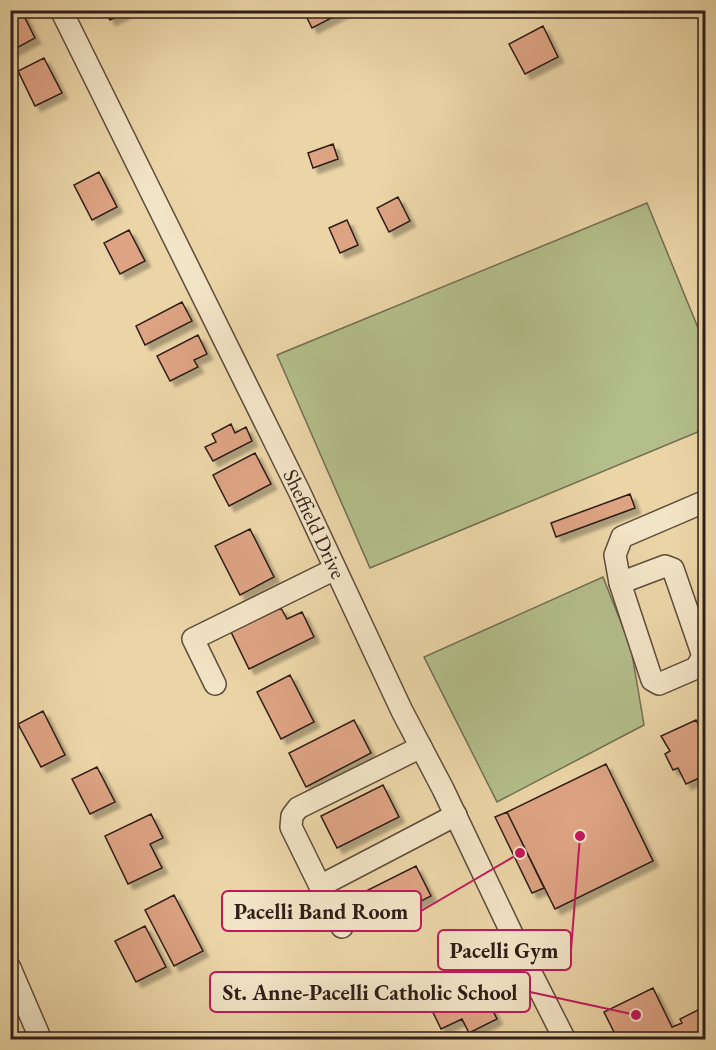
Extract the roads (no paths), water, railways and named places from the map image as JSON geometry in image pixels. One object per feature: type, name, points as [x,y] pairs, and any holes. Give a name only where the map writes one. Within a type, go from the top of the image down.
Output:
[{"type":"street","name":"Sheffield Drive","points":[[62,10],[299,491],[384,674],[456,815],[565,1040]]},
{"type":"street","points":[[620,583],[665,566],[673,569],[703,656],[696,668],[659,684],[652,680],[620,583],[615,555],[622,537],[705,501]]},
{"type":"street","points":[[215,684],[193,639],[335,569]]},
{"type":"street","points":[[342,927],[291,827],[292,816],[298,808],[421,747]]},
{"type":"street","points":[[320,886],[456,815]]},
{"type":"street","points":[[10,968],[41,1040]]},
{"type":"place","name":"Pacelli Gym","points":[[580,836]]},
{"type":"place","name":"Pacelli Band Room","points":[[520,853]]},
{"type":"place","name":"St. Anne-Pacelli Catholic School","points":[[636,1015]]}]
